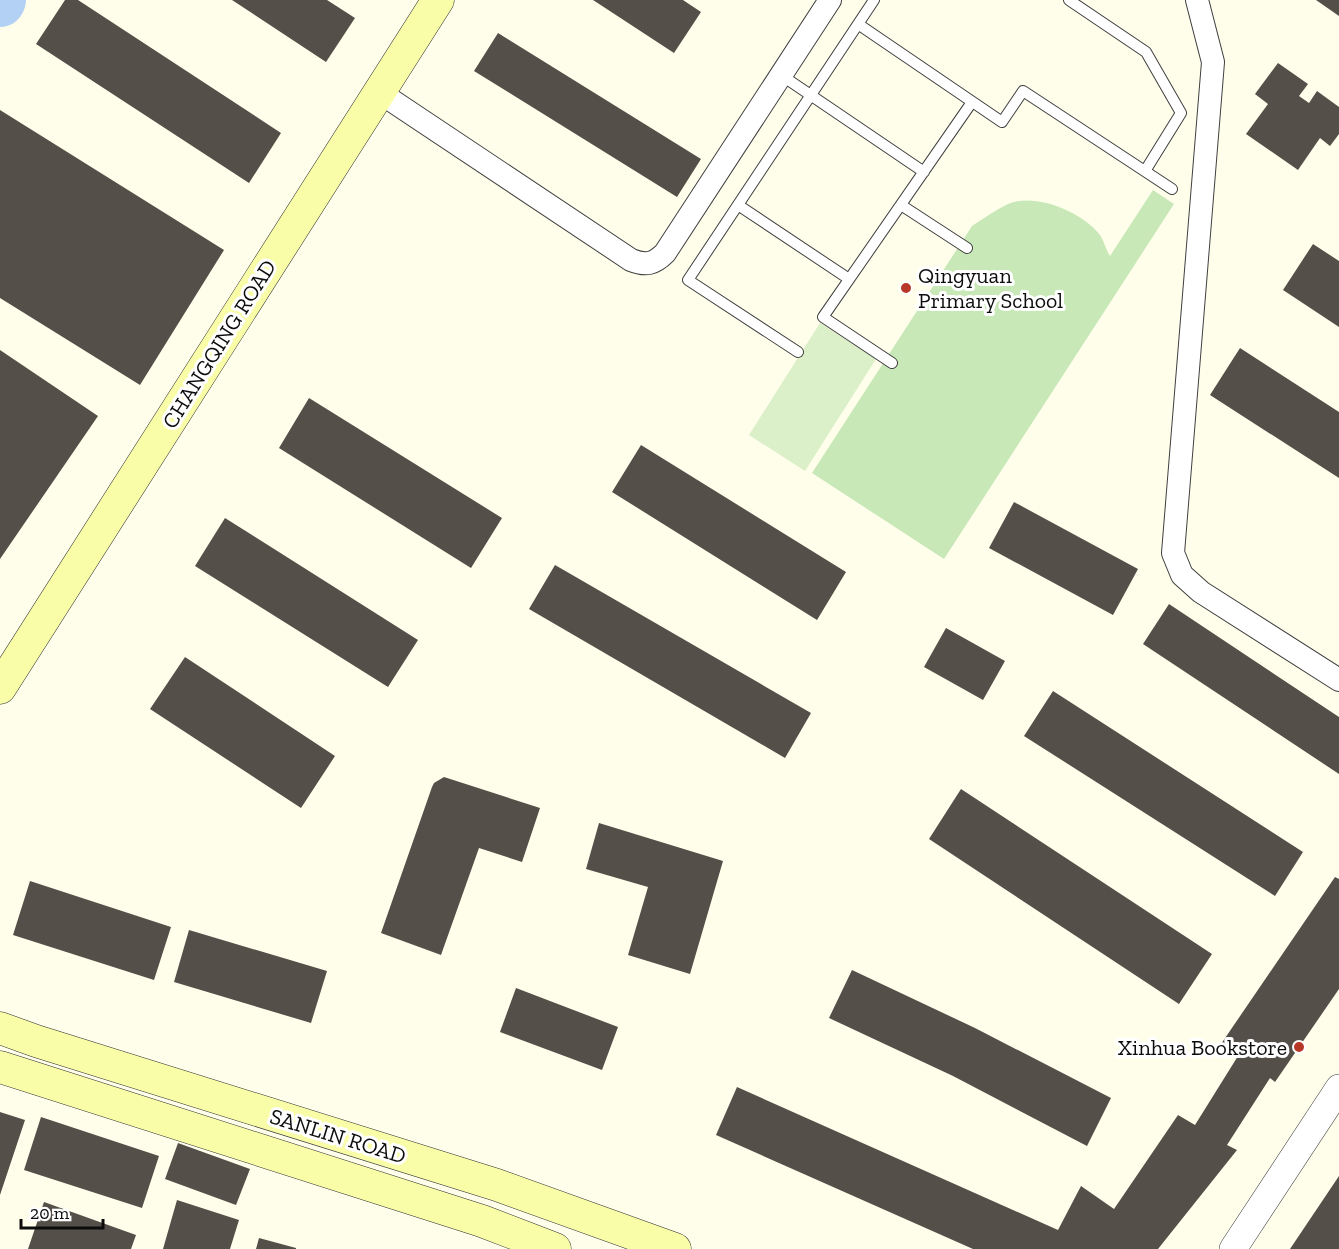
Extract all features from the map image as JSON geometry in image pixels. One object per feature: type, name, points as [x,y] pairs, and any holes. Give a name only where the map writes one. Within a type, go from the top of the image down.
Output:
[{"type":"main road","name":"CHANGQING ROAD","points":[[0,688],[438,0]]},
{"type":"main road","name":"SANLIN ROAD","points":[[0,1028],[497,1185],[675,1249]]},
{"type":"main road","name":"SANLIN ROAD","points":[[0,1067],[482,1221],[555,1249]]},
{"type":"street","points":[[379,92],[631,260],[644,265],[656,261],[665,253],[830,0]]},
{"type":"street","points":[[1197,0],[1213,62],[1173,553],[1182,575],[1201,592],[1339,680]]},
{"type":"street","points":[[1233,1249],[1339,1088]]},
{"type":"lane","points":[[798,352],[688,280],[874,0]]},
{"type":"lane","points":[[1069,0],[1146,52],[1181,113],[1145,171]]},
{"type":"lane","points":[[858,24],[1002,122],[1023,91],[1172,189]]},
{"type":"lane","points":[[781,75],[924,172]]},
{"type":"lane","points":[[892,363],[823,317],[972,102]]},
{"type":"lane","points":[[738,205],[849,279]]},
{"type":"lane","points":[[901,205],[967,248]]},
{"type":"green space","points":[[1153,190],[1174,204],[944,559],[812,473],[972,226],[1008,204],[1019,201],[1044,202],[1071,212],[1092,227],[1100,235],[1110,256]]},
{"type":"green space","points":[[820,323],[876,359],[805,471],[749,435]]},
{"type":"building","points":[[65,0],[78,0],[281,133],[249,183],[36,44]]},
{"type":"building","points":[[232,0],[327,0],[355,18],[326,62]]},
{"type":"building","points":[[593,0],[683,0],[701,12],[674,53]]},
{"type":"building","points":[[1316,0],[1339,0],[1339,16]]},
{"type":"building","points":[[498,33],[701,159],[677,197],[474,71]]},
{"type":"building","points":[[1278,63],[1308,84],[1299,96],[1309,103],[1317,91],[1339,107],[1339,134],[1330,146],[1320,138],[1298,170],[1246,134],[1268,104],[1255,94]]},
{"type":"building","points":[[0,110],[224,250],[140,385],[0,298]]},
{"type":"building","points":[[1313,244],[1339,261],[1339,327],[1283,290]]},
{"type":"building","points":[[1240,348],[1339,412],[1339,478],[1210,395]]},
{"type":"building","points":[[0,350],[98,416],[0,559]]},
{"type":"building","points":[[309,398],[502,518],[471,568],[279,448]]},
{"type":"building","points":[[641,445],[846,572],[817,620],[612,492]]},
{"type":"building","points":[[1014,502],[1138,569],[1113,615],[989,548]]},
{"type":"building","points":[[225,518],[418,640],[388,687],[195,566]]},
{"type":"building","points":[[555,565],[811,713],[785,758],[529,609]]},
{"type":"building","points":[[1169,604],[1339,717],[1339,774],[1143,644]]},
{"type":"building","points":[[946,628],[1005,661],[983,700],[924,667]]},
{"type":"building","points":[[185,657],[335,756],[301,808],[150,709]]},
{"type":"building","points":[[1053,691],[1303,852],[1275,896],[1024,736]]},
{"type":"building","points":[[444,777],[540,808],[522,862],[479,848],[441,955],[381,933],[432,787]]},
{"type":"building","points":[[961,789],[1212,954],[1179,1004],[929,839]]},
{"type":"building","points":[[599,823],[723,861],[690,974],[628,955],[648,887],[586,869]]},
{"type":"building","points":[[1335,877],[1339,879],[1339,989],[1275,1082],[1270,1078],[1227,1145],[1237,1150],[1158,1249],[973,1249],[716,1135],[737,1087],[1058,1230],[1081,1186],[1114,1209],[1178,1115],[1195,1125],[1238,1056],[1221,1044]]},
{"type":"building","points":[[30,881],[171,927],[154,980],[13,935]]},
{"type":"building","points":[[189,930],[327,971],[311,1023],[174,982]]},
{"type":"building","points":[[852,970],[975,1028],[1111,1098],[1087,1146],[953,1076],[829,1018]]},
{"type":"building","points":[[516,988],[618,1027],[602,1070],[500,1032]]},
{"type":"building","points":[[0,1112],[25,1120],[0,1195]]},
{"type":"building","points":[[41,1117],[159,1156],[142,1208],[24,1170]]},
{"type":"building","points":[[178,1143],[250,1169],[236,1205],[165,1179]]},
{"type":"building","points":[[1339,1176],[1339,1249],[1290,1249]]},
{"type":"building","points":[[177,1200],[239,1220],[230,1249],[163,1249]]},
{"type":"building","points":[[44,1202],[136,1235],[131,1249],[28,1249]]},
{"type":"building","points":[[259,1238],[296,1248],[296,1249],[256,1249]]},
{"type":"place","name":"Qingyuan Primary School","points":[[906,288]]},
{"type":"place","name":"Xinhua Bookstore","points":[[1299,1047]]}]
